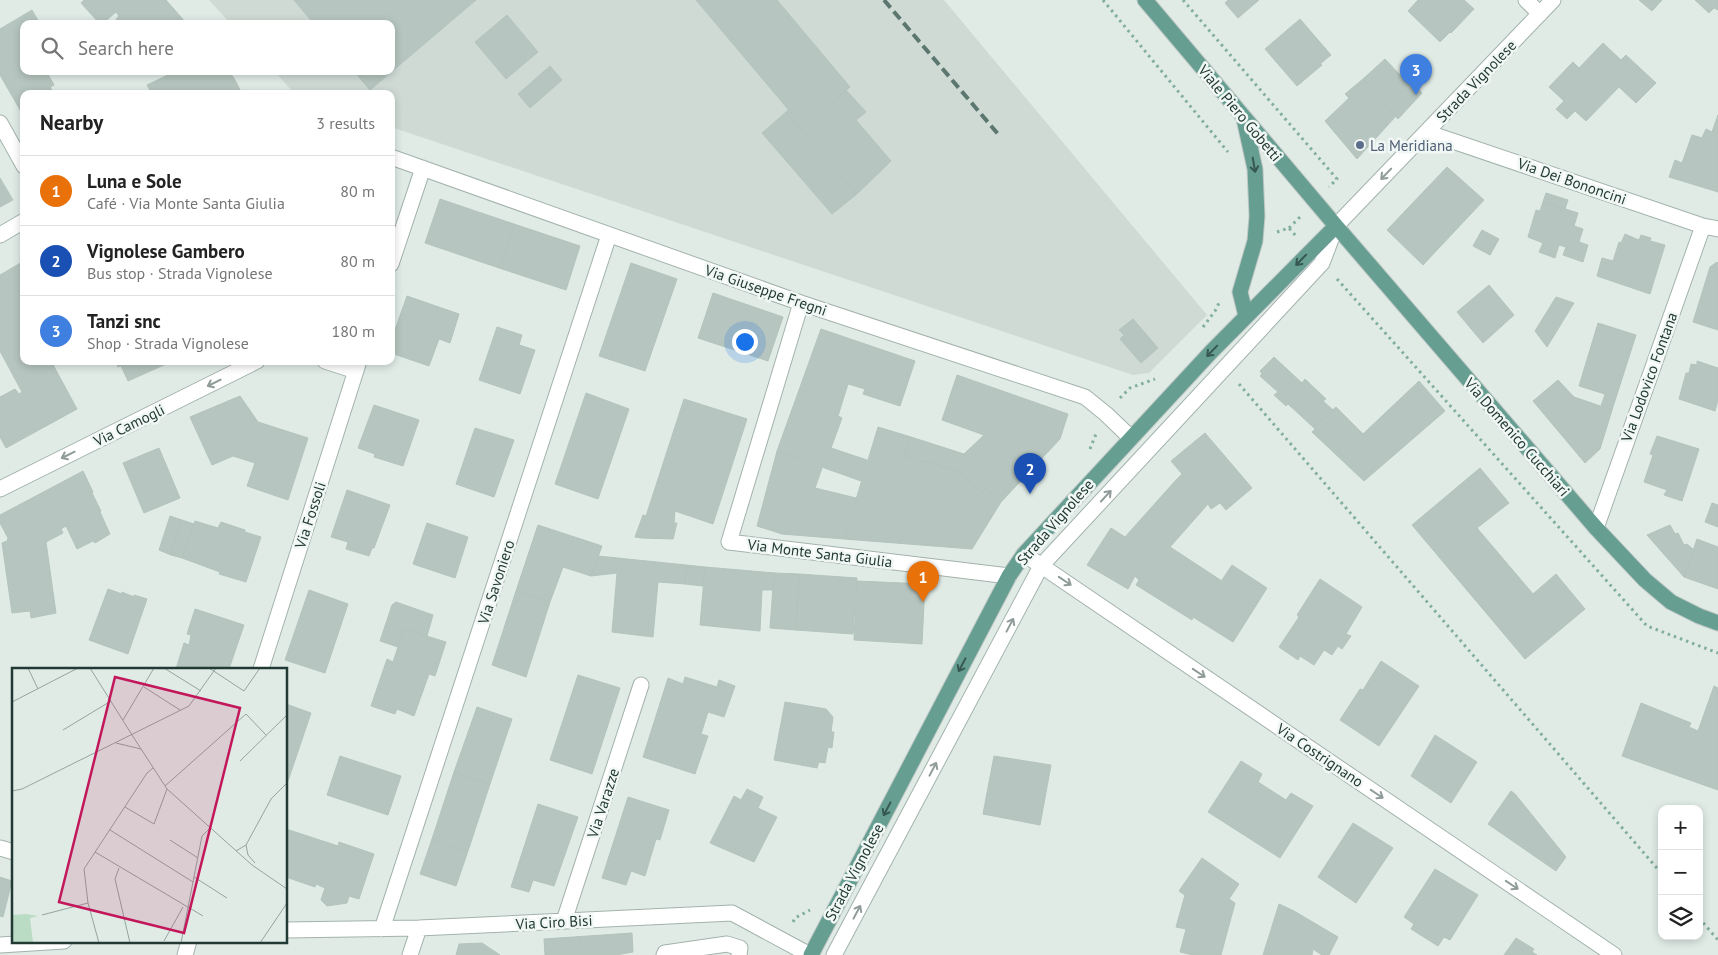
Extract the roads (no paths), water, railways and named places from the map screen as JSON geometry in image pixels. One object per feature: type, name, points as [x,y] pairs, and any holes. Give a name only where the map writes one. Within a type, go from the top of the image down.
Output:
[{"type":"main road","name":"Viale Piero Gobetti","points":[[1145,0],[1336,226]]},
{"type":"main road","points":[[1244,117],[1255,169],[1257,216],[1255,240],[1240,292],[1246,316]]},
{"type":"main road","name":"Strada Vignolese","points":[[811,955],[1009,576],[1024,554],[1246,316],[1336,226]]},
{"type":"main road","name":"Via Domenico Cucchiari","points":[[1336,226],[1596,528],[1645,580],[1671,602],[1718,623]]},
{"type":"street","points":[[1526,0],[1540,14]]},
{"type":"street","name":"Strada Vignolese","points":[[834,955],[1041,566],[1322,263],[1336,226],[1553,0]]},
{"type":"street","points":[[0,123],[20,159]]},
{"type":"street","name":"Via Dei Bononcini","points":[[1426,132],[1711,227]]},
{"type":"street","name":"Via Giuseppe Fregni","points":[[395,158],[801,303],[1085,397],[1131,438]]},
{"type":"street","points":[[395,252],[423,168]]},
{"type":"street","points":[[0,235],[20,224]]},
{"type":"street","name":"Via Lodovico Fontana","points":[[1596,528],[1711,227]]},
{"type":"street","name":"Via Savoniero","points":[[382,929],[609,235]]},
{"type":"street","name":"Via Monte Santa Giulia","points":[[801,303],[729,542],[1009,576]]},
{"type":"street","name":"Via Camogli","points":[[0,489],[249,365]]},
{"type":"street","name":"Via Fossoli","points":[[261,668],[358,366]]},
{"type":"street","name":"Via Costrignano","points":[[1024,554],[1614,955]]},
{"type":"street","name":"Via Varazze","points":[[564,921],[641,685]]},
{"type":"street","name":"Via Ciro Bisi","points":[[288,930],[419,928],[732,913],[811,955]]},
{"type":"street","points":[[410,955],[419,928]]},
{"type":"street","points":[[0,945],[48,942]]},
{"type":"street","points":[[185,955],[189,942]]},
{"type":"street","points":[[664,955],[665,953],[727,944],[740,948],[739,955]]},
{"type":"railway","points":[[884,0],[998,134]]},
{"type":"place","name":"Tanzi snc","points":[[1416,95]]},
{"type":"place","name":"La Meridiana","points":[[1360,145]]},
{"type":"place","name":"Vignolese Gambero","points":[[1030,494]]},
{"type":"place","name":"Luna e Sole","points":[[923,602]]}]
